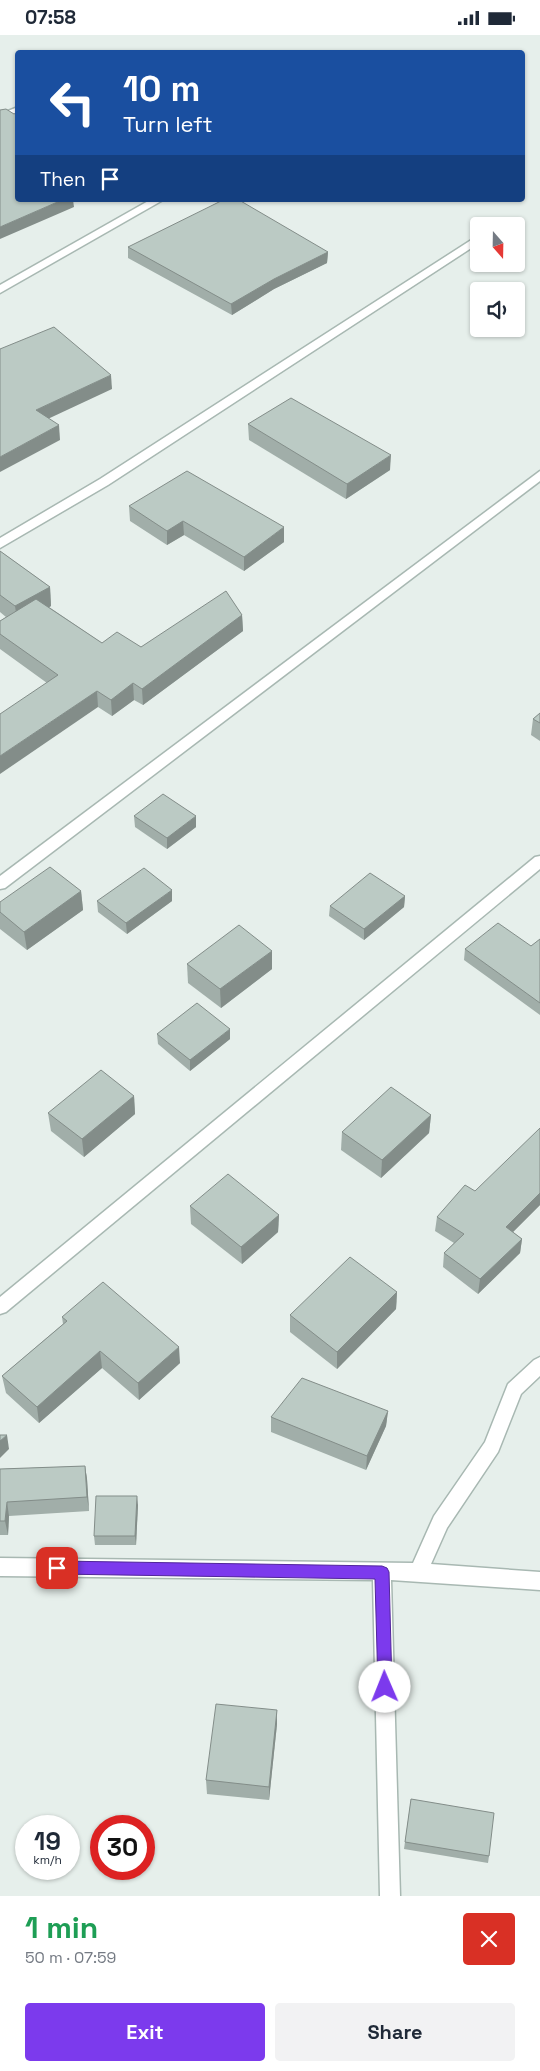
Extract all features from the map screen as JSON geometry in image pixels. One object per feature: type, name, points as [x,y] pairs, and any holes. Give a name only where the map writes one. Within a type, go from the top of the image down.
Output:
[{"type":"street","points":[[0,118],[15,111]]},
{"type":"street","points":[[0,290],[154,202]]},
{"type":"street","points":[[0,544],[104,482],[470,244]]},
{"type":"street","points":[[0,884],[540,475]]},
{"type":"street","points":[[0,1307],[540,861]]},
{"type":"street","points":[[418,1571],[440,1522],[492,1446],[514,1389],[540,1365]]},
{"type":"street","points":[[0,1567],[418,1571],[540,1581]]},
{"type":"street","points":[[382,1572],[390,1896]]},
{"type":"building","points":[[6,109],[15,114],[15,202],[57,202],[0,227],[0,110]]},
{"type":"building","points":[[219,202],[242,202],[328,252],[274,279],[231,304],[128,247]]},
{"type":"building","points":[[54,327],[111,375],[36,410],[59,425],[0,457],[0,349]]},
{"type":"building","points":[[291,398],[391,455],[347,484],[248,424]]},
{"type":"building","points":[[187,471],[284,527],[244,557],[183,521],[167,531],[129,506]]},
{"type":"building","points":[[0,551],[50,587],[15,606],[0,595]]},
{"type":"building","points":[[226,591],[242,615],[142,689],[133,683],[111,700],[97,691],[0,756],[0,714],[58,675],[0,634],[0,621],[36,599],[102,643],[117,632],[141,647]]},
{"type":"building","points":[[540,713],[540,723],[533,719]]},
{"type":"building","points":[[163,794],[196,816],[167,838],[134,816]]},
{"type":"building","points":[[50,867],[81,891],[24,932],[0,912],[0,902]]},
{"type":"building","points":[[144,868],[172,890],[126,923],[97,901]]},
{"type":"building","points":[[370,873],[405,896],[364,929],[330,906]]},
{"type":"building","points":[[498,923],[531,946],[540,939],[540,1003],[465,949]]},
{"type":"building","points":[[239,925],[272,951],[220,989],[187,964]]},
{"type":"building","points":[[197,1003],[230,1029],[190,1060],[157,1034]]},
{"type":"building","points":[[101,1070],[134,1096],[82,1139],[48,1113]]},
{"type":"building","points":[[391,1087],[431,1115],[382,1160],[342,1132]]},
{"type":"building","points":[[540,1128],[540,1193],[506,1227],[522,1239],[480,1279],[444,1253],[464,1234],[437,1217],[465,1185],[475,1191]]},
{"type":"building","points":[[228,1174],[279,1215],[241,1247],[190,1206]]},
{"type":"building","points":[[350,1257],[397,1292],[337,1352],[290,1315]]},
{"type":"building","points":[[103,1282],[179,1347],[138,1383],[100,1351],[37,1407],[2,1376],[67,1321],[62,1317]]},
{"type":"building","points":[[302,1378],[388,1411],[367,1456],[271,1417]]},
{"type":"building","points":[[0,1435],[7,1435],[0,1441]]},
{"type":"building","points":[[85,1466],[87,1497],[7,1502],[5,1521],[0,1521],[0,1469]]},
{"type":"building","points":[[96,1496],[137,1496],[135,1536],[94,1536]]},
{"type":"building","points":[[216,1704],[277,1710],[269,1787],[206,1780]]},
{"type":"building","points":[[411,1799],[494,1813],[489,1856],[405,1842]]},
{"type":"route","points":[[57,1568],[382,1572],[385,1687]]}]
